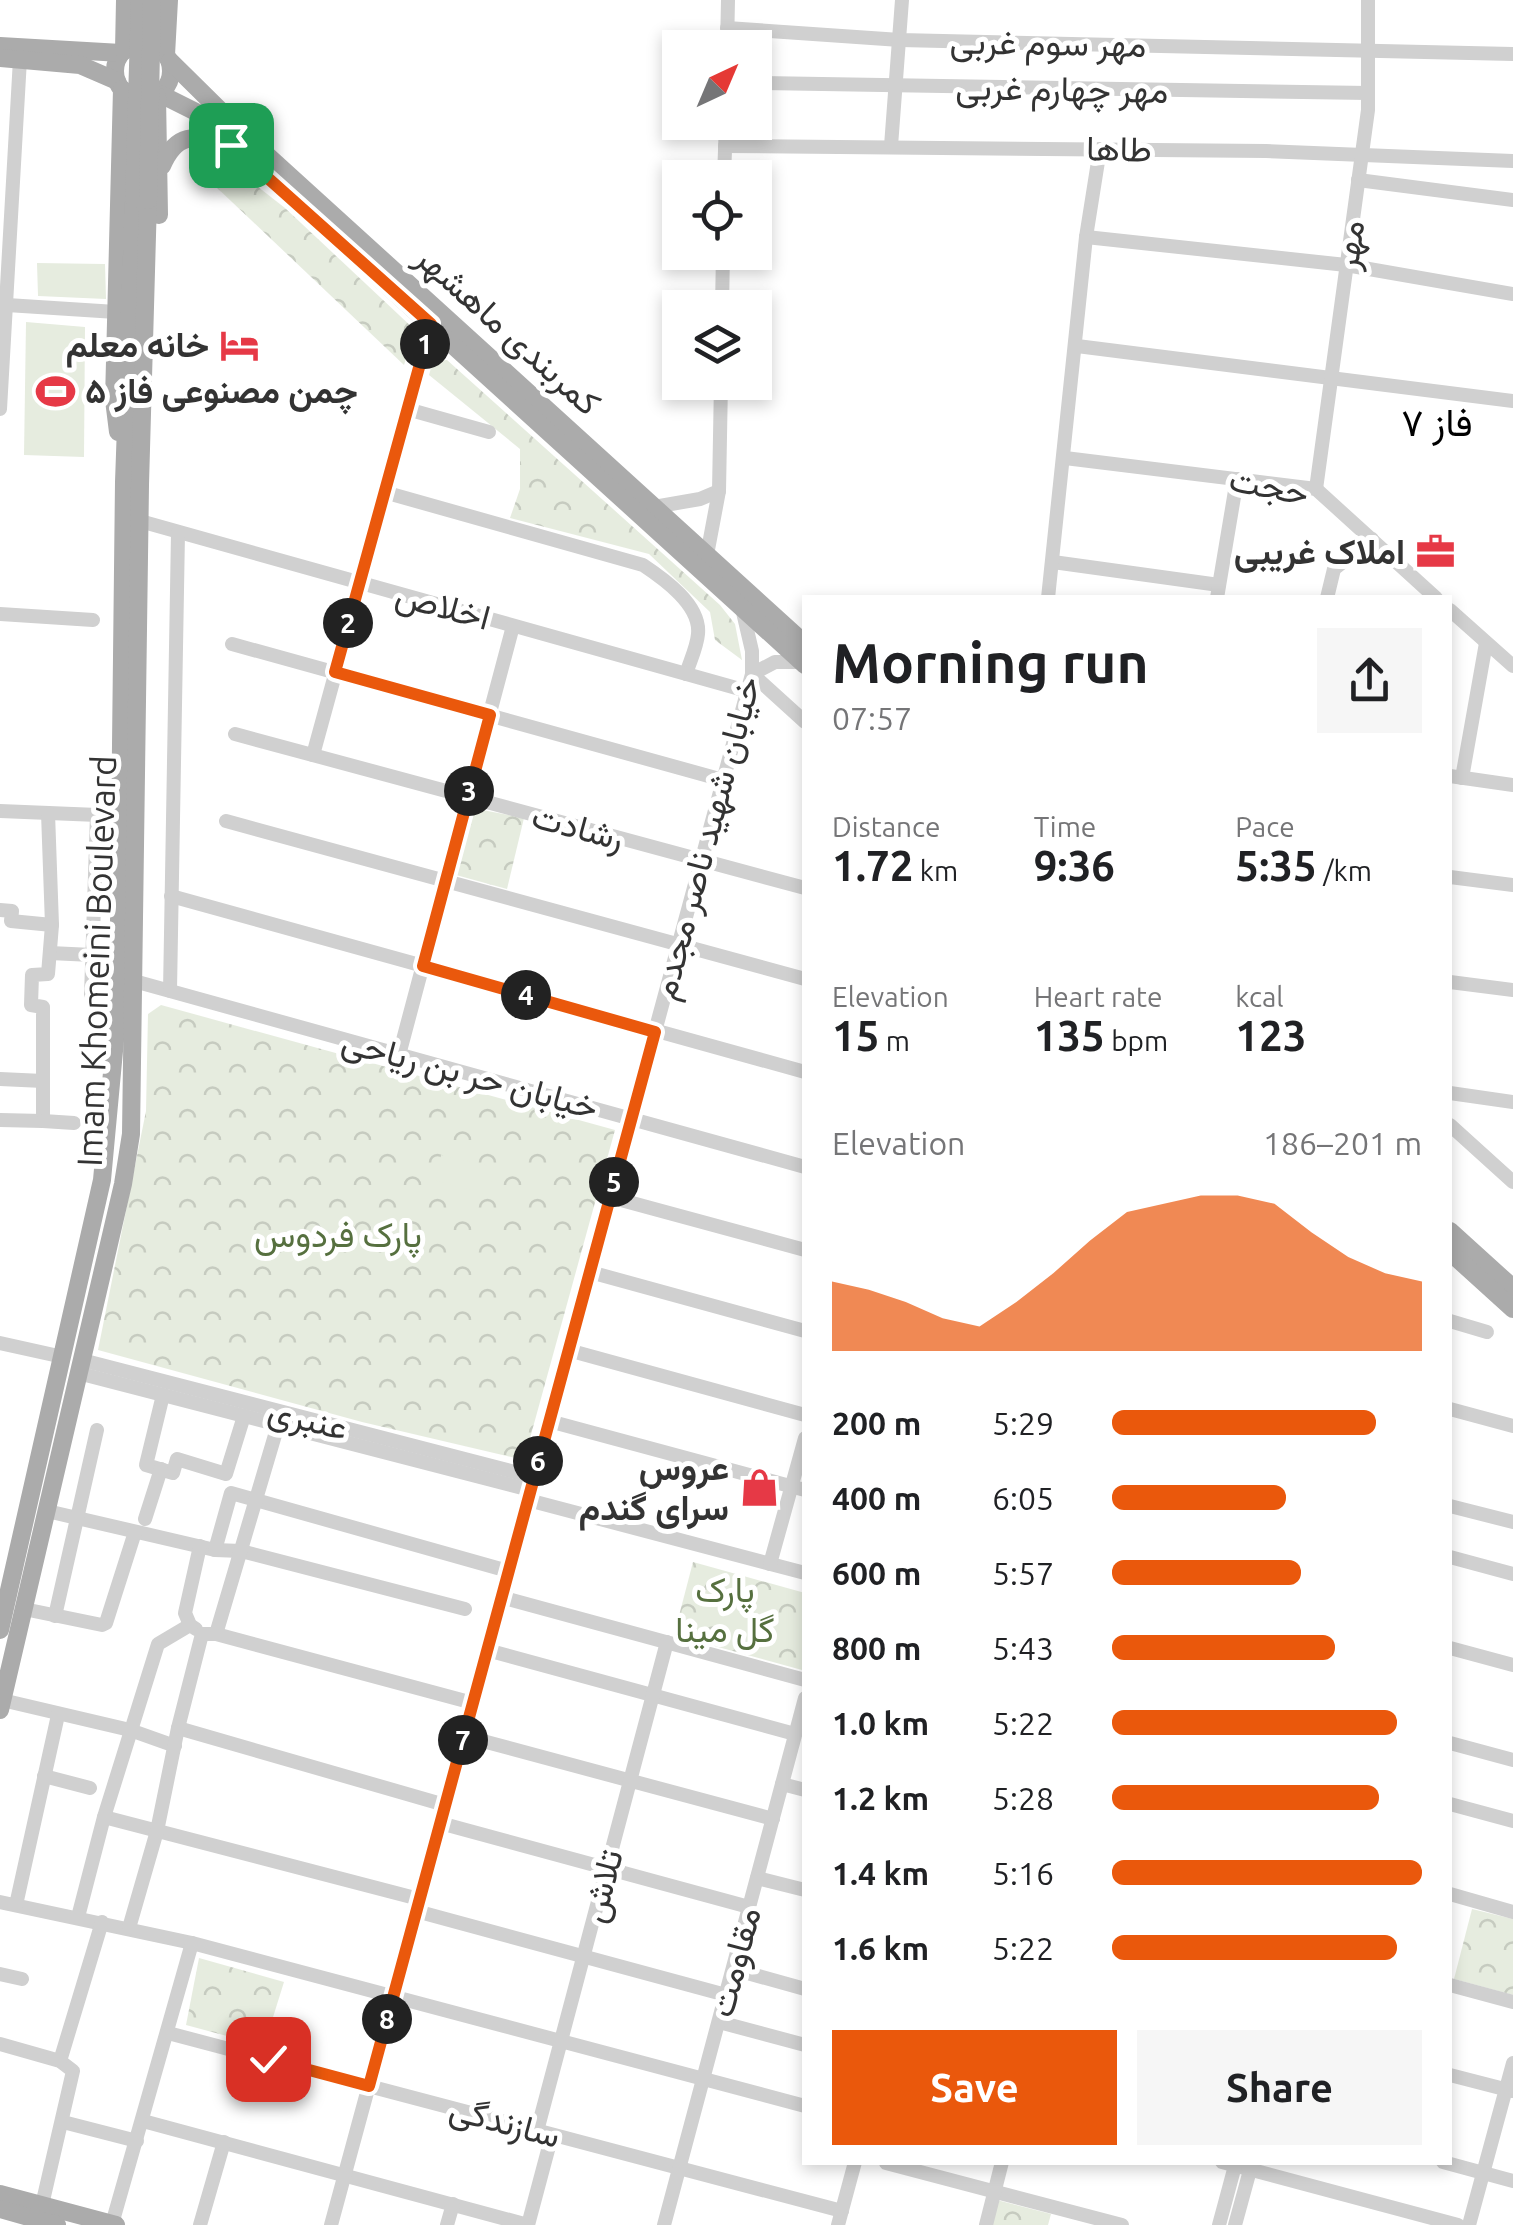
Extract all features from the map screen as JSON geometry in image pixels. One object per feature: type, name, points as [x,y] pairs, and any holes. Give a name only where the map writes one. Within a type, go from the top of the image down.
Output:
[{"type":"main road","points":[[127,0],[145,14],[160,10],[169,0]]},
{"type":"main road","points":[[127,0],[123,52],[116,67],[120,101],[114,400],[132,483]]},
{"type":"main road","points":[[140,0],[141,200]]},
{"type":"main road","points":[[141,200],[152,0]]},
{"type":"main road","points":[[132,483],[152,414],[160,171],[158,95],[171,77],[169,0]]},
{"type":"main road","points":[[0,58],[85,61],[148,43],[168,58]]},
{"type":"main road","points":[[0,46],[85,61],[129,114],[141,110],[153,114],[159,125]]},
{"type":"main road","name":"کمربندی ماهشهر","points":[[168,58],[707,555],[802,655]]},
{"type":"main road","points":[[85,61],[120,101]]},
{"type":"main road","points":[[186,108],[192,94],[199,90]]},
{"type":"main road","points":[[120,101],[158,95]]},
{"type":"main road","name":"کمربندی ماهشهر","points":[[158,95],[196,112],[742,608],[802,655]]},
{"type":"main road","points":[[160,171],[170,148],[184,138],[231,145]]},
{"type":"main road","name":"Imam Khomeini Boulevard","points":[[1,1705],[46,1510],[74,1364],[102,1180],[118,1008],[141,200]]},
{"type":"main road","name":"Imam Khomeini Boulevard","points":[[1,1620],[123,1184],[131,1134],[140,521],[132,483]]},
{"type":"main road","points":[[108,1106],[118,1112],[132,1109]]},
{"type":"main road","points":[[105,1135],[118,1130],[131,1134]]},
{"type":"main road","points":[[1452,1232],[1513,1288]]},
{"type":"main road","points":[[1452,1254],[1513,1309]]},
{"type":"main road","points":[[0,2194],[113,2225]]},
{"type":"main road","points":[[0,2209],[57,2225]]},
{"type":"street","points":[[727,28],[728,0]]},
{"type":"street","points":[[892,146],[902,0]]},
{"type":"street","name":"مهر","points":[[1316,488],[1362,156],[1368,93],[1368,0]]},
{"type":"street","name":"مهر سوم غربی","points":[[727,28],[900,40],[1513,54]]},
{"type":"street","points":[[0,409],[7,305],[7,160],[20,59]]},
{"type":"street","name":"مهر چهارم غربی","points":[[772,83],[1368,93]]},
{"type":"street","points":[[725,140],[725,160]]},
{"type":"street","name":"طاها","points":[[725,146],[1100,148],[1513,161]]},
{"type":"street","points":[[1048,595],[1086,237],[1100,148]]},
{"type":"street","points":[[1358,180],[1513,200]]},
{"type":"street","points":[[1086,237],[1346,265],[1513,294]]},
{"type":"street","points":[[7,305],[116,312]]},
{"type":"street","points":[[313,755],[431,324]]},
{"type":"street","points":[[1077,346],[1513,401]]},
{"type":"street","points":[[707,555],[718,491],[720,400]]},
{"type":"street","points":[[407,409],[490,432]]},
{"type":"street","name":"حجت","points":[[1065,458],[1316,488],[1433,595]]},
{"type":"street","points":[[1053,562],[1218,591],[1238,479]]},
{"type":"street","points":[[654,507],[700,499],[718,491]]},
{"type":"street","points":[[384,492],[643,565],[694,614],[699,632],[686,674]]},
{"type":"street","name":"اخلاص","points":[[140,521],[747,691]]},
{"type":"street","points":[[170,991],[178,532]]},
{"type":"street","points":[[1328,595],[1334,569],[1372,539]]},
{"type":"street","name":"خیابان شهید ناصر مجدم","points":[[331,2225],[752,674],[752,651],[742,608]]},
{"type":"street","points":[[1452,612],[1513,666]]},
{"type":"street","points":[[0,614],[93,620]]},
{"type":"street","points":[[399,1054],[513,626]]},
{"type":"street","points":[[1486,643],[1456,777],[1513,786]]},
{"type":"street","points":[[232,644],[723,780]]},
{"type":"street","points":[[802,657],[776,662],[752,674],[802,719]]},
{"type":"street","name":"رشادت","points":[[235,734],[802,887]]},
{"type":"street","points":[[0,811],[122,816]]},
{"type":"street","points":[[43,1121],[43,1006],[31,1005],[32,974],[48,974],[50,953],[48,813]]},
{"type":"street","points":[[91,995],[96,814]]},
{"type":"street","points":[[226,821],[802,978]]},
{"type":"street","points":[[1452,877],[1513,886]]},
{"type":"street","points":[[171,896],[802,1071]]},
{"type":"street","points":[[0,910],[12,911],[12,921],[52,925]]},
{"type":"street","points":[[50,953],[92,955]]},
{"type":"street","name":"خیابان حر بن ریاحی","points":[[134,981],[802,1165]]},
{"type":"street","points":[[1452,982],[1513,990]]},
{"type":"street","points":[[0,1080],[43,1081]]},
{"type":"street","points":[[1452,1094],[1513,1102]]},
{"type":"street","points":[[0,1120],[74,1123]]},
{"type":"street","points":[[1452,1127],[1513,1182]]},
{"type":"street","points":[[610,1197],[802,1249]]},
{"type":"street","points":[[590,1272],[802,1330]]},
{"type":"street","points":[[1452,1322],[1486,1332]]},
{"type":"street","points":[[0,1343],[74,1364]]},
{"type":"street","points":[[568,1350],[802,1415]]},
{"type":"street","name":"عنبری","points":[[74,1364],[162,1395],[531,1489]]},
{"type":"street","name":"عنبری","points":[[74,1364],[531,1489]]},
{"type":"street","points":[[162,1395],[146,1465],[173,1473],[177,1459],[226,1474],[244,1416]]},
{"type":"street","points":[[1452,1410],[1513,1426]]},
{"type":"street","points":[[549,1420],[798,1489]]},
{"type":"street","points":[[128,1928],[157,1831],[203,1631],[240,1551],[278,1425]]},
{"type":"street","points":[[54,1616],[97,1430]]},
{"type":"street","points":[[770,1564],[798,1489],[802,1460]]},
{"type":"street","points":[[145,1519],[160,1469]]},
{"type":"street","points":[[531,1489],[802,1572]]},
{"type":"street","points":[[472,1703],[203,1631],[185,1613],[231,1493],[508,1571]]},
{"type":"street","points":[[1452,1507],[1513,1522]]},
{"type":"street","points":[[46,1510],[207,1548],[240,1551],[465,1609]]},
{"type":"street","points":[[24,1609],[106,1623],[135,1532]]},
{"type":"street","points":[[1452,1558],[1513,1574]]},
{"type":"street","points":[[502,1597],[802,1679]]},
{"type":"street","points":[[78,1918],[104,1818],[158,1644],[203,1631]]},
{"type":"street","name":"تلاش","points":[[528,2225],[561,2040],[667,1642]]},
{"type":"street","points":[[1452,1649],[1513,1665]]},
{"type":"street","points":[[487,1650],[796,1734]]},
{"type":"street","points":[[1,1705],[130,1730],[176,1746]]},
{"type":"street","name":"مقاومت","points":[[664,2225],[802,1710]]},
{"type":"street","points":[[58,1715],[8,1904],[128,1928],[394,1994],[802,2105]]},
{"type":"street","points":[[178,1728],[445,1805]]},
{"type":"street","points":[[464,1736],[772,1820]]},
{"type":"street","points":[[1452,1744],[1513,1760]]},
{"type":"street","points":[[44,1776],[90,1788]]},
{"type":"street","points":[[782,1784],[802,1789]]},
{"type":"street","points":[[1452,1805],[1513,1821]]},
{"type":"street","points":[[104,1818],[726,1995]]},
{"type":"street","points":[[440,1823],[749,1907]]},
{"type":"street","points":[[757,1878],[802,1889]]},
{"type":"street","points":[[1452,1895],[1513,1912]]},
{"type":"street","points":[[60,2062],[102,1922]]},
{"type":"street","points":[[113,2225],[192,1944]]},
{"type":"street","points":[[733,1969],[802,1988]]},
{"type":"street","points":[[0,1974],[22,1979]]},
{"type":"street","points":[[1452,1986],[1513,2002]]},
{"type":"street","points":[[718,2022],[802,2044]]},
{"type":"street","name":"سازندگی","points":[[168,2033],[680,2168],[840,2218]]},
{"type":"street","points":[[0,2044],[60,2062],[74,2074],[42,2205]]},
{"type":"street","points":[[1469,2225],[1509,2091],[1513,2063]]},
{"type":"street","points":[[1452,2076],[1509,2091]]},
{"type":"street","points":[[143,2120],[528,2225]]},
{"type":"street","points":[[63,2122],[138,2142]]},
{"type":"street","points":[[200,2225],[224,2142]]},
{"type":"street","points":[[1452,2164],[1513,2182]]},
{"type":"street","points":[[840,2218],[854,2165]]},
{"type":"street","points":[[897,2165],[994,2191],[1066,2218],[1122,2225]]},
{"type":"street","points":[[986,2225],[1001,2165]]},
{"type":"street","points":[[1219,2225],[1239,2165]]},
{"type":"street","points":[[1235,2225],[1239,2165]]},
{"type":"street","points":[[1239,2165],[1458,2225]]},
{"type":"street","points":[[447,2225],[452,2204]]},
{"type":"green space","points":[[212,151],[285,208],[415,330],[404,365],[194,166]]},
{"type":"green space","points":[[37,263],[105,264],[106,299],[38,296]]},
{"type":"green space","name":"چمن مصنوعی فاز ۵","points":[[26,322],[85,327],[84,457],[24,455]]},
{"type":"green space","points":[[447,360],[720,605],[735,624],[742,660],[715,640],[710,612],[649,554],[510,518],[520,489],[520,449],[429,375],[433,361]]},
{"type":"green space","points":[[472,808],[524,818],[507,889],[456,875]]},
{"type":"green space","name":"پارک فردوس","points":[[161,1005],[615,1130],[524,1460],[362,1422],[98,1350],[146,1111],[148,1014]]},
{"type":"green space","points":[[441,1155],[494,1167],[490,1195],[436,1181]]},
{"type":"green space","name":"پارک گل مینا","points":[[693,1562],[802,1592],[802,1670],[674,1635]]},
{"type":"green space","points":[[1472,1909],[1513,1919],[1513,1995],[1454,1979]]},
{"type":"green space","points":[[199,1958],[284,1982],[264,2046],[186,2025]]},
{"type":"green space","points":[[997,2200],[1051,2214],[1048,2225],[990,2225]]},
{"type":"place","name":"خانه معلم","points":[[239,345]]},
{"type":"place","name":"چمن مصنوعی فاز ۵","points":[[55,391]]},
{"type":"place","name":"املاک غریبی","points":[[1435,552]]},
{"type":"place","name":"عروس سرای گندم","points":[[759,1488]]},
{"type":"district","name":"فاز ۷","points":[[1437,423]]},
{"type":"route","points":[[231,145],[431,324],[335,672],[490,715],[423,966],[655,1032],[369,2086],[268,2059]]}]
